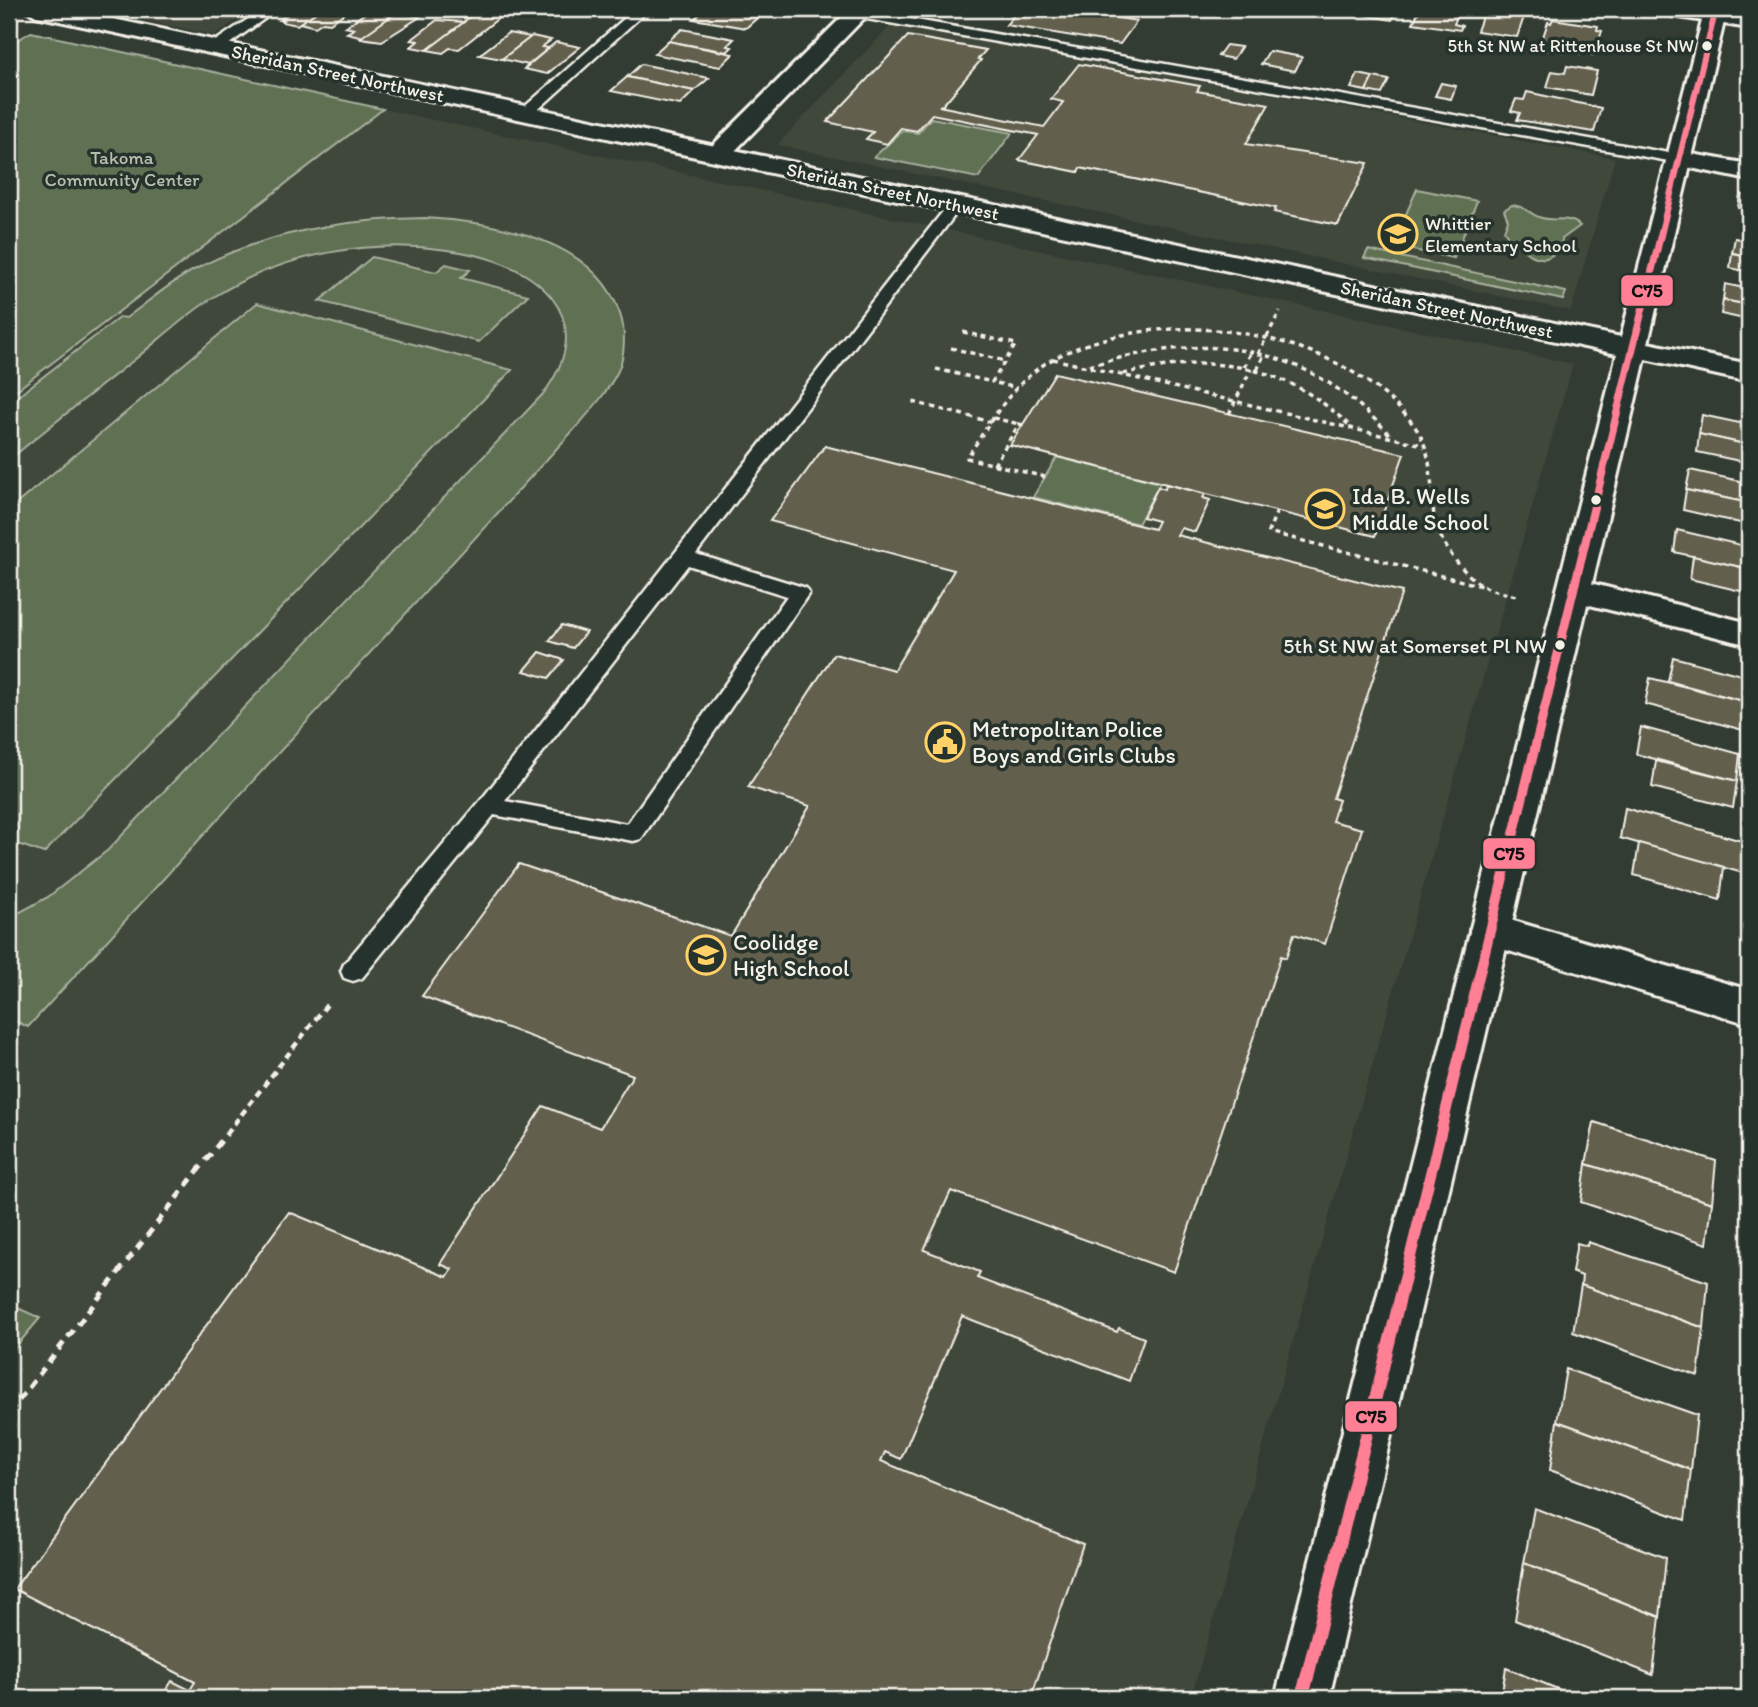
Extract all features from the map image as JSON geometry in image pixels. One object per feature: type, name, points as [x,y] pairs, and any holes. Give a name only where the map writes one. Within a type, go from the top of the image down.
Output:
[{"type":"street","name":"Sheridan Street Northwest","points":[[36,9],[1749,373]]},
{"type":"street","points":[[1672,9],[1715,12],[1749,21]]},
{"type":"street","points":[[718,154],[860,11]]},
{"type":"street","points":[[1302,1698],[1715,12]]},
{"type":"street","points":[[1679,159],[1749,172]]},
{"type":"street","points":[[1574,590],[1749,634]]},
{"type":"street","points":[[1490,930],[1749,1007]]},
{"type":"lane","points":[[216,47],[271,9]]},
{"type":"lane","points":[[527,113],[642,9]]},
{"type":"lane","points":[[833,9],[860,11],[1679,159]]},
{"type":"lane","points":[[354,971],[489,806],[956,204]]},
{"type":"lane","points":[[489,806],[633,833],[799,593],[684,557]]},
{"type":"path","points":[[1258,354],[1280,310]]},
{"type":"path","points":[[1045,477],[967,458],[1017,388],[1053,359],[1122,336],[1163,330],[1206,330],[1266,339],[1329,360],[1364,379],[1393,401],[1414,426],[1424,445],[1434,480],[1434,520],[1454,558],[1483,586]]},
{"type":"path","points":[[963,332],[1016,344],[992,382]]},
{"type":"path","points":[[1086,367],[1116,356],[1171,347],[1200,346],[1264,355],[1313,372],[1337,384],[1376,415],[1392,438]]},
{"type":"path","points":[[951,348],[1005,361]]},
{"type":"path","points":[[1244,368],[1251,353]]},
{"type":"path","points":[[1257,370],[1264,355]]},
{"type":"path","points":[[1053,359],[1424,445]]},
{"type":"path","points":[[1121,375],[1170,363],[1257,370],[1302,387],[1322,399],[1353,429]]},
{"type":"path","points":[[936,369],[1017,388]]},
{"type":"path","points":[[1229,414],[1251,369]]},
{"type":"path","points":[[913,402],[1021,424],[994,465]]},
{"type":"path","points":[[1277,512],[1268,532],[1516,596]]},
{"type":"path","points":[[9,1413],[354,971]]},
{"type":"shaded area","points":[[90,9],[255,9],[214,35]]},
{"type":"shaded area","name":"Whittier Elementary School","points":[[892,24],[1615,158],[1571,311],[777,145]]},
{"type":"shaded area","name":"Coolidge High School","points":[[383,109],[1573,364],[1191,1698],[9,1698],[9,1355],[39,1318],[9,1304],[9,396]]},
{"type":"green space","name":"Takoma Community Center","points":[[31,32],[383,109],[9,396],[9,45]]},
{"type":"green space","points":[[931,118],[1012,133],[978,178],[874,157],[902,131],[918,133]]},
{"type":"green space","points":[[1417,189],[1477,201],[1454,258],[1392,246]]},
{"type":"green space","points":[[1512,205],[1542,218],[1567,220],[1580,226],[1562,239],[1561,249],[1546,258],[1540,258],[1517,245],[1504,231],[1508,220],[1504,210]]},
{"type":"green space","points":[[425,218],[510,230],[566,251],[589,268],[607,288],[622,321],[623,350],[618,371],[596,405],[580,423],[28,1027],[9,1018],[9,918],[48,897],[108,850],[543,394],[562,359],[566,335],[560,310],[552,298],[531,279],[491,259],[419,247],[359,248],[300,259],[243,281],[217,295],[9,460],[9,403],[120,317],[126,318],[192,271],[219,258],[247,246],[305,230],[364,221]]},
{"type":"green space","points":[[1368,250],[1566,292],[1563,300],[1364,258]]},
{"type":"green space","points":[[372,257],[436,272],[446,264],[470,270],[461,278],[528,295],[479,342],[319,301]]},
{"type":"green space","points":[[257,303],[512,370],[44,853],[9,841],[9,510]]},
{"type":"green space","points":[[1057,457],[1160,483],[1138,524],[1033,497]]},
{"type":"green space","points":[[9,1304],[40,1318],[9,1355]]},
{"type":"building","points":[[213,9],[256,9],[245,15]]},
{"type":"building","points":[[291,9],[321,9],[297,25],[280,20]]},
{"type":"building","points":[[321,9],[351,9],[330,23],[323,22],[315,27],[300,23]]},
{"type":"building","points":[[371,9],[401,9],[363,37],[347,33],[354,29],[345,27]]},
{"type":"building","points":[[705,9],[758,17],[746,28],[694,19]]},
{"type":"building","points":[[714,9],[767,9],[758,17]]},
{"type":"building","points":[[1019,9],[1139,9],[1133,16],[1118,13],[1114,17],[1137,21],[1120,44],[1006,25]]},
{"type":"building","points":[[1354,9],[1398,9],[1392,20],[1352,13]]},
{"type":"building","points":[[1420,9],[1460,9],[1454,24],[1462,26],[1460,30],[1413,23]]},
{"type":"building","points":[[1485,9],[1525,14],[1517,37],[1477,31]]},
{"type":"building","points":[[397,12],[420,17],[382,41],[360,38]]},
{"type":"building","points":[[476,12],[500,17],[459,49],[450,48],[443,53],[427,50]]},
{"type":"building","points":[[1553,19],[1598,26],[1597,30],[1602,31],[1594,55],[1539,49],[1548,22],[1551,23]]},
{"type":"building","points":[[437,20],[464,22],[427,50],[411,47],[418,41],[411,40]]},
{"type":"building","points":[[682,29],[734,39],[727,46],[732,47],[727,52],[668,41]]},
{"type":"building","points":[[508,33],[531,37],[502,59],[479,55]]},
{"type":"building","points":[[532,36],[551,40],[542,47],[549,48],[528,65],[502,59]]},
{"type":"building","points":[[908,36],[986,50],[978,59],[981,60],[943,105],[939,106],[1044,127],[1063,102],[1051,99],[1079,64],[1200,86],[1197,91],[1269,104],[1246,144],[1368,163],[1338,225],[1274,212],[1276,208],[1080,168],[1078,172],[1019,160],[1038,135],[932,114],[917,131],[901,128],[887,144],[866,139],[873,132],[827,122]]},
{"type":"building","points":[[668,41],[733,54],[720,67],[654,54]]},
{"type":"building","points":[[556,42],[580,47],[547,74],[524,69]]},
{"type":"building","points":[[1226,45],[1241,47],[1233,59],[1218,56]]},
{"type":"building","points":[[1269,51],[1302,57],[1295,71],[1261,64]]},
{"type":"building","points":[[641,64],[709,78],[694,91],[627,77]]},
{"type":"building","points":[[1567,66],[1597,71],[1591,95],[1547,87],[1552,71],[1565,73]]},
{"type":"building","points":[[1358,74],[1373,77],[1366,91],[1351,88]]},
{"type":"building","points":[[627,77],[694,91],[680,105],[611,91]]},
{"type":"building","points":[[1373,77],[1389,80],[1382,94],[1366,91]]},
{"type":"building","points":[[1441,83],[1456,86],[1451,99],[1435,96]]},
{"type":"building","points":[[1527,92],[1601,108],[1594,132],[1517,120],[1520,113],[1511,111],[1516,99],[1524,100]]},
{"type":"building","points":[[1740,194],[1749,196],[1749,210],[1738,208]]},
{"type":"building","points":[[1735,238],[1749,241],[1749,256],[1732,253]]},
{"type":"building","points":[[1732,253],[1749,256],[1749,272],[1730,268]]},
{"type":"building","points":[[1725,284],[1749,289],[1749,305],[1723,300]]},
{"type":"building","points":[[1723,300],[1749,305],[1749,320],[1721,314]]},
{"type":"building","points":[[1055,373],[1404,454],[1375,536],[1010,445]]},
{"type":"building","points":[[1702,415],[1749,425],[1749,445],[1699,434]]},
{"type":"building","points":[[1699,434],[1749,445],[1749,463],[1697,452]]},
{"type":"building","points":[[825,446],[1154,529],[1158,521],[1143,517],[1158,487],[1165,489],[1166,484],[1205,494],[1203,498],[1210,500],[1195,532],[1181,528],[1177,535],[1402,592],[1333,798],[1339,800],[1332,821],[1362,829],[1325,944],[1294,934],[1286,958],[1281,956],[1174,1272],[951,1191],[924,1250],[980,1272],[977,1278],[1117,1332],[1119,1328],[1144,1338],[1129,1381],[962,1316],[901,1459],[885,1452],[881,1461],[1083,1544],[1031,1698],[161,1698],[172,1681],[190,1690],[195,1682],[14,1589],[289,1212],[447,1277],[452,1269],[440,1264],[543,1106],[600,1128],[633,1075],[422,996],[519,864],[731,936],[810,806],[748,787],[834,654],[894,670],[954,570],[770,521]]},
{"type":"building","points":[[1690,470],[1749,483],[1749,503],[1686,490]]},
{"type":"building","points":[[1686,490],[1749,503],[1749,525],[1683,510]]},
{"type":"building","points":[[1677,530],[1749,547],[1749,569],[1674,552]]},
{"type":"building","points":[[1693,556],[1749,569],[1749,593],[1690,579]]},
{"type":"building","points":[[562,625],[586,632],[573,648],[549,641]]},
{"type":"building","points":[[540,652],[564,660],[549,678],[524,671]]},
{"type":"building","points":[[1673,657],[1749,677],[1747,702],[1668,681]]},
{"type":"building","points":[[1650,678],[1747,702],[1743,730],[1645,704]]},
{"type":"building","points":[[1641,727],[1740,754],[1737,781],[1636,754]]},
{"type":"building","points":[[1656,761],[1737,781],[1733,808],[1652,787]]},
{"type":"building","points":[[1625,808],[1749,843],[1746,874],[1620,838]]},
{"type":"building","points":[[1639,843],[1724,867],[1720,900],[1634,875]]},
{"type":"building","points":[[1594,1122],[1716,1161],[1712,1203],[1586,1164]]},
{"type":"building","points":[[1586,1164],[1712,1203],[1707,1244],[1581,1202]]},
{"type":"building","points":[[1588,1242],[1708,1282],[1704,1328],[1581,1285],[1582,1276],[1572,1272],[1577,1243],[1587,1246]]},
{"type":"building","points":[[1581,1285],[1704,1328],[1698,1376],[1573,1332]]},
{"type":"building","points":[[1566,1369],[1697,1415],[1691,1470],[1557,1421]]},
{"type":"building","points":[[1557,1421],[1691,1470],[1685,1520],[1550,1470]]},
{"type":"building","points":[[1534,1508],[1666,1558],[1660,1617],[1524,1563]]},
{"type":"building","points":[[1524,1563],[1660,1617],[1653,1675],[1515,1620]]},
{"type":"building","points":[[1506,1668],[1580,1698],[1501,1698]]},
{"type":"transit line","name":"C75","points":[[1302,1698],[1716,9]]},
{"type":"place","name":"5th St NW at Rittenhouse St NW","points":[[1707,46]]},
{"type":"place","name":"Whittier Elementary School","points":[[1398,234]]},
{"type":"place","name":"Ida B. Wells Middle School","points":[[1325,509]]},
{"type":"place","name":"5th St NW at Somerset Pl NW","points":[[1560,645]]},
{"type":"place","name":"Metropolitan Police Boys and Girls Clubs","points":[[945,742]]},
{"type":"place","name":"Coolidge High School","points":[[706,955]]}]
